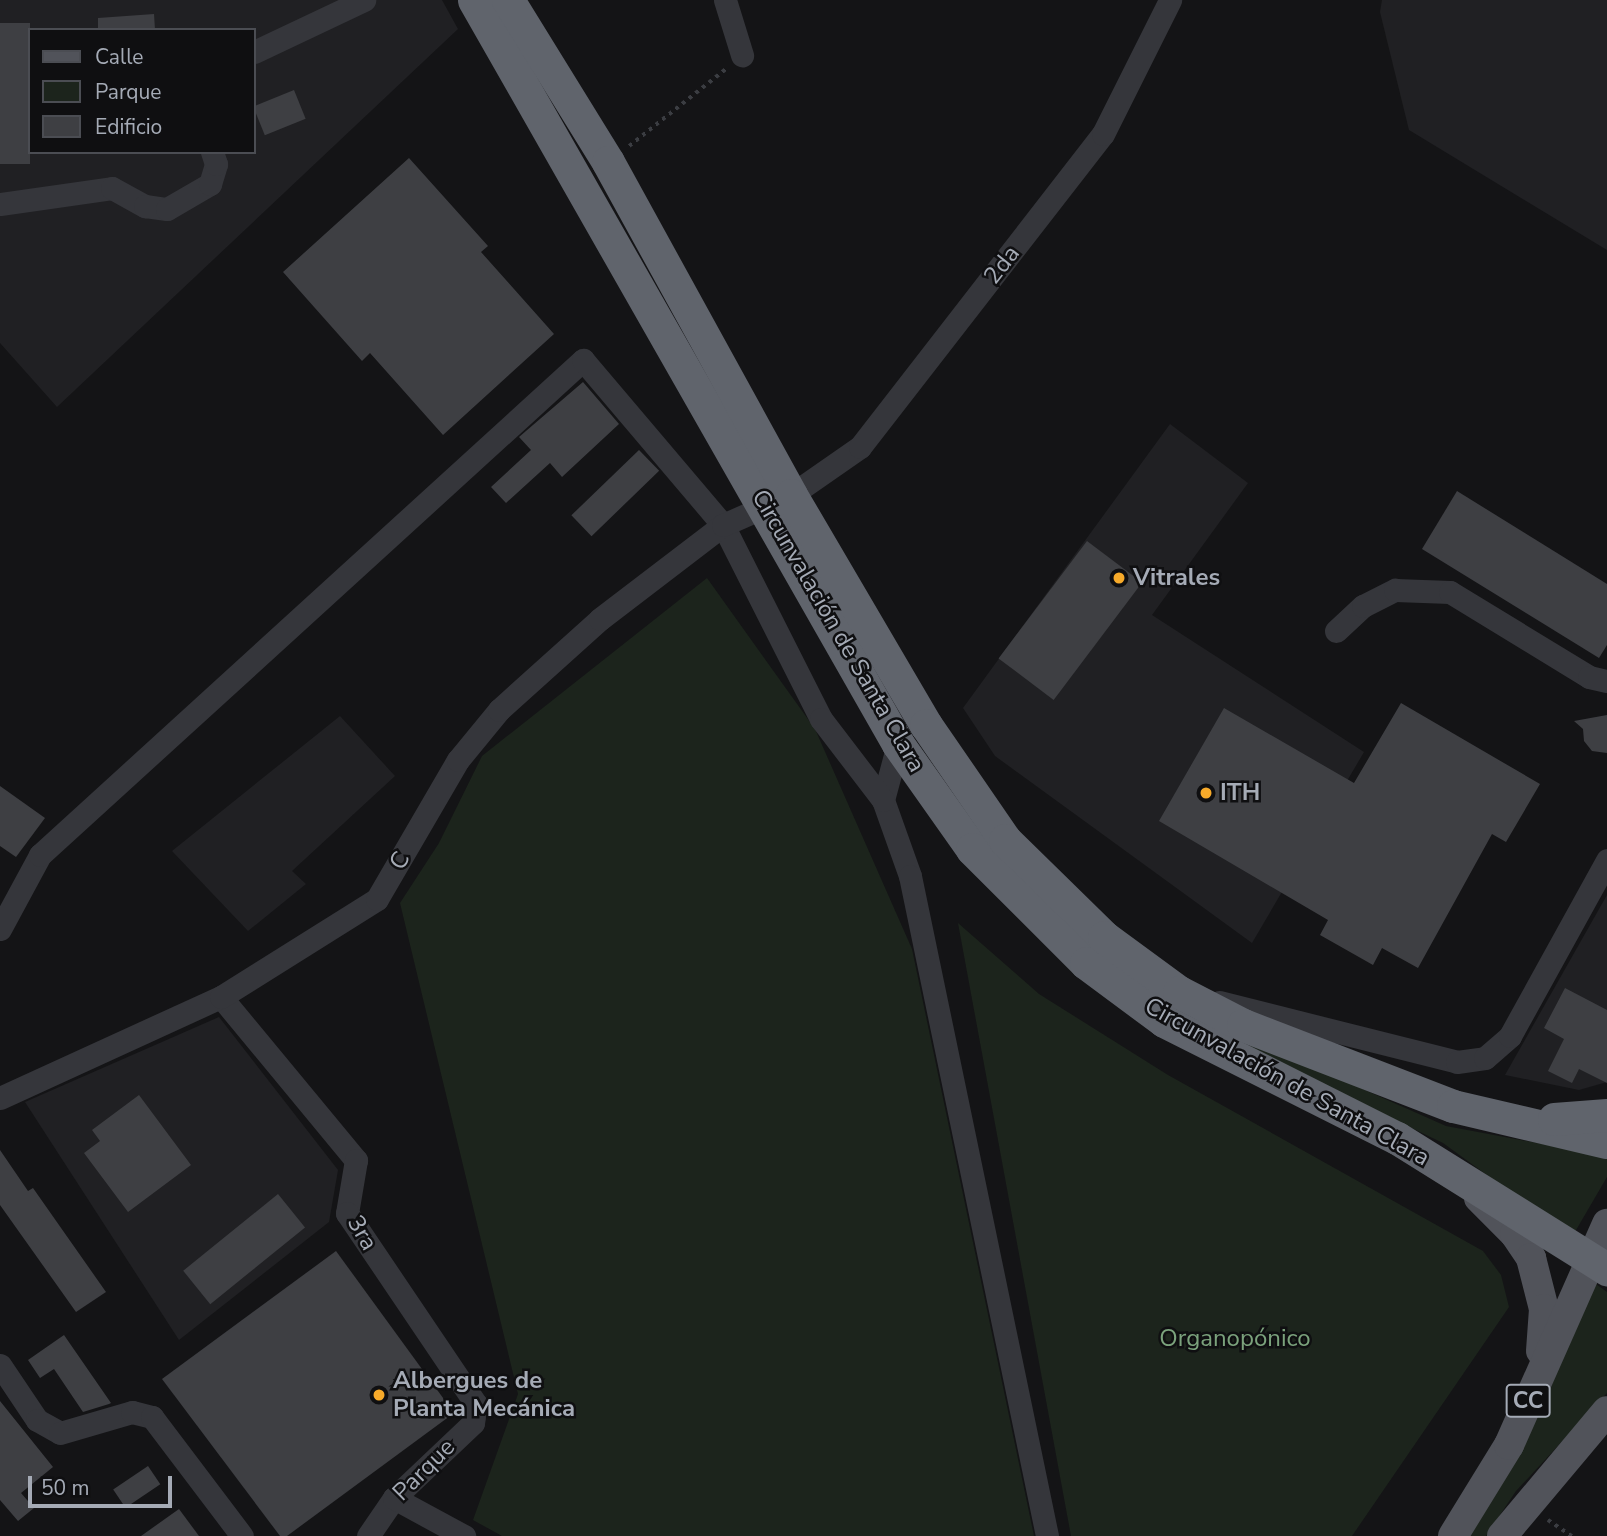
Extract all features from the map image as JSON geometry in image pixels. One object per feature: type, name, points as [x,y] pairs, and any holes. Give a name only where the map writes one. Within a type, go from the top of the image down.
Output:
[{"type":"highway","name":"Circunvalación de Santa Clara","points":[[474,0],[779,501],[926,726],[1005,840],[1104,937],[1179,992],[1243,1025],[1453,1105],[1607,1142]]},
{"type":"highway","name":"Circunvalación de Santa Clara","points":[[508,0],[608,162],[898,744],[972,849],[1086,963],[1164,1021],[1397,1138],[1598,1264]]},
{"type":"highway","points":[[1512,1120],[1607,1115]]},
{"type":"main road","points":[[1453,1174],[1515,1234],[1540,1285],[1542,1349],[1509,1445]]},
{"type":"main road","name":"CC","points":[[1453,1536],[1509,1445],[1598,1264],[1607,1224]]},
{"type":"main road","name":"CC","points":[[1502,1536],[1607,1411]]},
{"type":"street","points":[[256,51],[364,0]]},
{"type":"street","points":[[725,0],[742,55]]},
{"type":"street","name":"2da","points":[[723,525],[779,501],[860,447],[1103,134],[1170,0]]},
{"type":"street","points":[[0,204],[112,188],[145,206],[167,209],[211,184],[216,164],[213,154]]},
{"type":"street","points":[[0,929],[40,855],[583,360],[723,525],[821,719],[883,800],[910,876],[1047,1536]]},
{"type":"street","name":"C","points":[[0,1098],[221,998],[377,899],[458,761],[499,710],[600,620],[723,525]]},
{"type":"street","points":[[1336,631],[1363,606],[1395,590],[1450,592],[1589,677],[1607,681]]},
{"type":"street","points":[[883,800],[898,744]]},
{"type":"street","points":[[1164,1021],[1179,992],[1457,1062],[1485,1058],[1510,1036],[1607,860]]},
{"type":"street","name":"3ra","points":[[221,998],[356,1160],[346,1213],[476,1404]]},
{"type":"street","points":[[0,1365],[37,1420],[60,1433],[132,1412],[152,1417],[242,1536]]},
{"type":"street","name":"Parque","points":[[368,1536],[394,1498],[473,1423],[476,1404]]},
{"type":"street","points":[[394,1498],[464,1536]]},
{"type":"path","points":[[608,162],[742,55]]},
{"type":"shaded area","points":[[0,0],[442,0],[458,29],[57,407],[0,343]]},
{"type":"shaded area","points":[[1382,0],[1607,0],[1607,250],[1409,130],[1380,12]]},
{"type":"shaded area","points":[[1170,424],[1248,483],[1152,615],[1364,752],[1252,943],[995,756],[963,708]]},
{"type":"shaded area","points":[[340,716],[395,776],[292,871],[306,884],[248,931],[172,851]]},
{"type":"shaded area","points":[[1607,895],[1607,1082],[1579,1090],[1505,1075]]},
{"type":"shaded area","points":[[219,1017],[338,1170],[329,1222],[179,1340],[25,1102]]},
{"type":"green space","points":[[707,578],[815,729],[912,949],[1034,1536],[502,1536],[473,1520],[518,1394],[400,903],[439,843],[482,756]]},
{"type":"green space","name":"Organopónico","points":[[958,923],[1039,994],[1168,1075],[1483,1251],[1501,1275],[1509,1307],[1352,1536],[1071,1536]]},
{"type":"green space","points":[[1191,1013],[1446,1126],[1607,1156],[1607,1177],[1572,1237],[1443,1143],[1232,1042]]},
{"type":"green space","points":[[1589,1279],[1607,1292],[1607,1393],[1516,1491],[1486,1536],[1466,1536],[1503,1482],[1548,1396]]},
{"type":"building","points":[[154,14],[155,28],[98,28],[98,18]]},
{"type":"building","points":[[0,23],[30,23],[30,164],[0,164]]},
{"type":"building","points":[[294,90],[306,119],[265,135],[256,113],[256,105]]},
{"type":"building","points":[[409,158],[488,246],[481,252],[554,334],[443,435],[370,353],[362,361],[283,272]]},
{"type":"building","points":[[583,382],[619,424],[562,477],[550,463],[506,503],[491,487],[531,450],[519,437]]},
{"type":"building","points":[[639,450],[659,471],[592,536],[571,515]]},
{"type":"building","points":[[1457,491],[1607,584],[1607,645],[1599,658],[1422,549]]},
{"type":"building","points":[[1087,541],[1142,583],[1054,700],[999,658]]},
{"type":"building","points":[[1401,703],[1540,784],[1506,842],[1492,834],[1418,968],[1382,948],[1373,965],[1320,935],[1328,920],[1159,821],[1224,708],[1354,783]]},
{"type":"building","points":[[1607,715],[1607,753],[1592,751],[1584,741],[1583,729],[1574,721]]},
{"type":"building","points":[[0,786],[45,818],[16,857],[0,846]]},
{"type":"building","points":[[1565,988],[1607,1010],[1607,1083],[1579,1069],[1572,1083],[1548,1071],[1564,1039],[1544,1028]]},
{"type":"building","points":[[139,1095],[191,1165],[128,1212],[84,1153],[100,1141],[92,1130]]},
{"type":"building","points":[[0,1150],[28,1191],[33,1188],[106,1292],[76,1312],[0,1205]]},
{"type":"building","points":[[278,1194],[305,1227],[210,1304],[183,1271]]},
{"type":"building","name":"Albergues de Planta Mecánica","points":[[336,1251],[454,1413],[287,1536],[280,1536],[162,1379]]},
{"type":"building","points":[[64,1335],[111,1403],[83,1412],[54,1369],[40,1378],[28,1360]]},
{"type":"building","points":[[0,1401],[53,1467],[21,1493],[34,1508],[18,1521],[0,1500]]},
{"type":"building","points":[[148,1466],[160,1484],[125,1508],[113,1489]]},
{"type":"building","points":[[179,1509],[199,1536],[141,1536]]},
{"type":"place","name":"Vitrales","points":[[1119,578]]},
{"type":"place","name":"ITH","points":[[1206,793]]},
{"type":"place","name":"Albergues de Planta Mecánica","points":[[379,1395]]}]
